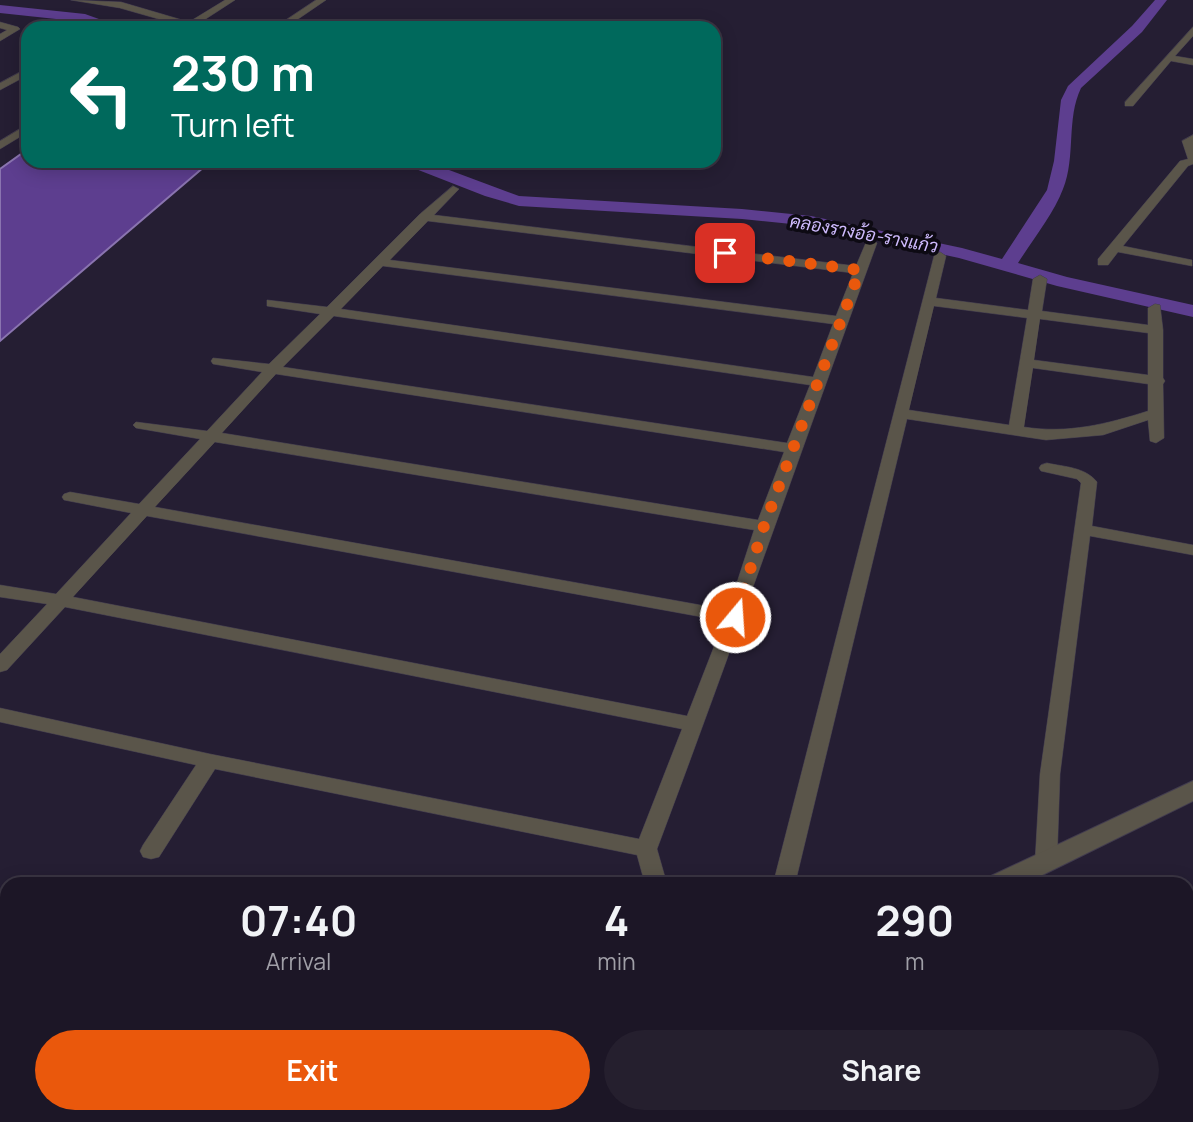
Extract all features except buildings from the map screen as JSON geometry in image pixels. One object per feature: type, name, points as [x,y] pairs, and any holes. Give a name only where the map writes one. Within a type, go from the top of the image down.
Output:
[{"type":"street","points":[[75,0],[121,5],[176,21]]},
{"type":"street","points":[[121,5],[131,0]]},
{"type":"street","points":[[197,21],[231,0]]},
{"type":"street","points":[[290,21],[323,0]]},
{"type":"street","points":[[0,25],[15,29],[0,38]]},
{"type":"street","points":[[1129,104],[1193,30]]},
{"type":"street","points":[[1169,58],[1193,62]]},
{"type":"street","points":[[0,73],[21,74]]},
{"type":"street","points":[[0,87],[21,76]]},
{"type":"street","points":[[0,146],[21,132]]},
{"type":"street","points":[[1103,262],[1184,163],[1193,160],[1187,141],[1193,138]]},
{"type":"street","points":[[0,666],[141,511],[214,437],[272,370],[453,189]]},
{"type":"street","points":[[424,217],[860,270]]},
{"type":"street","points":[[654,877],[646,849],[735,617],[764,526],[871,243]]},
{"type":"street","points":[[1115,248],[1187,263]]},
{"type":"street","points":[[786,877],[940,256]]},
{"type":"street","points":[[378,262],[841,321]]},
{"type":"street","points":[[1016,431],[1040,279]]},
{"type":"street","points":[[930,301],[1156,330]]},
{"type":"street","points":[[272,303],[604,349],[817,382]]},
{"type":"street","points":[[1155,308],[1158,381],[1156,438]]},
{"type":"street","points":[[218,361],[794,449]]},
{"type":"street","points":[[1027,363],[1158,381]]},
{"type":"street","points":[[900,413],[1016,431],[1074,435],[1103,430],[1156,413]]},
{"type":"street","points":[[141,425],[764,526]]},
{"type":"street","points":[[1046,862],[1049,785],[1089,482],[1087,477],[1047,468]]},
{"type":"street","points":[[70,497],[735,617]]},
{"type":"street","points":[[1083,529],[1193,550]]},
{"type":"street","points":[[0,591],[693,724]]},
{"type":"street","points":[[0,715],[210,761],[646,849]]},
{"type":"street","points":[[151,851],[210,761]]},
{"type":"street","points":[[1014,877],[1193,790]]},
{"type":"shaded area","points":[[21,154],[21,168],[203,168],[0,341],[0,169]]},
{"type":"waterway","points":[[1007,266],[1055,190],[1062,161],[1068,100],[1075,86],[1137,29],[1161,0]]},
{"type":"waterway","name":"คลองรางอ้อ-รางแก้ว","points":[[0,9],[95,21]]},
{"type":"waterway","name":"คลองรางอ้อ-รางแก้ว","points":[[429,168],[519,201],[742,214],[811,221],[962,253],[1007,266]]},
{"type":"waterway","name":"คลองรางอ้อ-รางแก้ว","points":[[1007,266],[1063,282],[1193,311]]},
{"type":"route","points":[[725,253],[860,270],[764,526],[735,617]]}]
